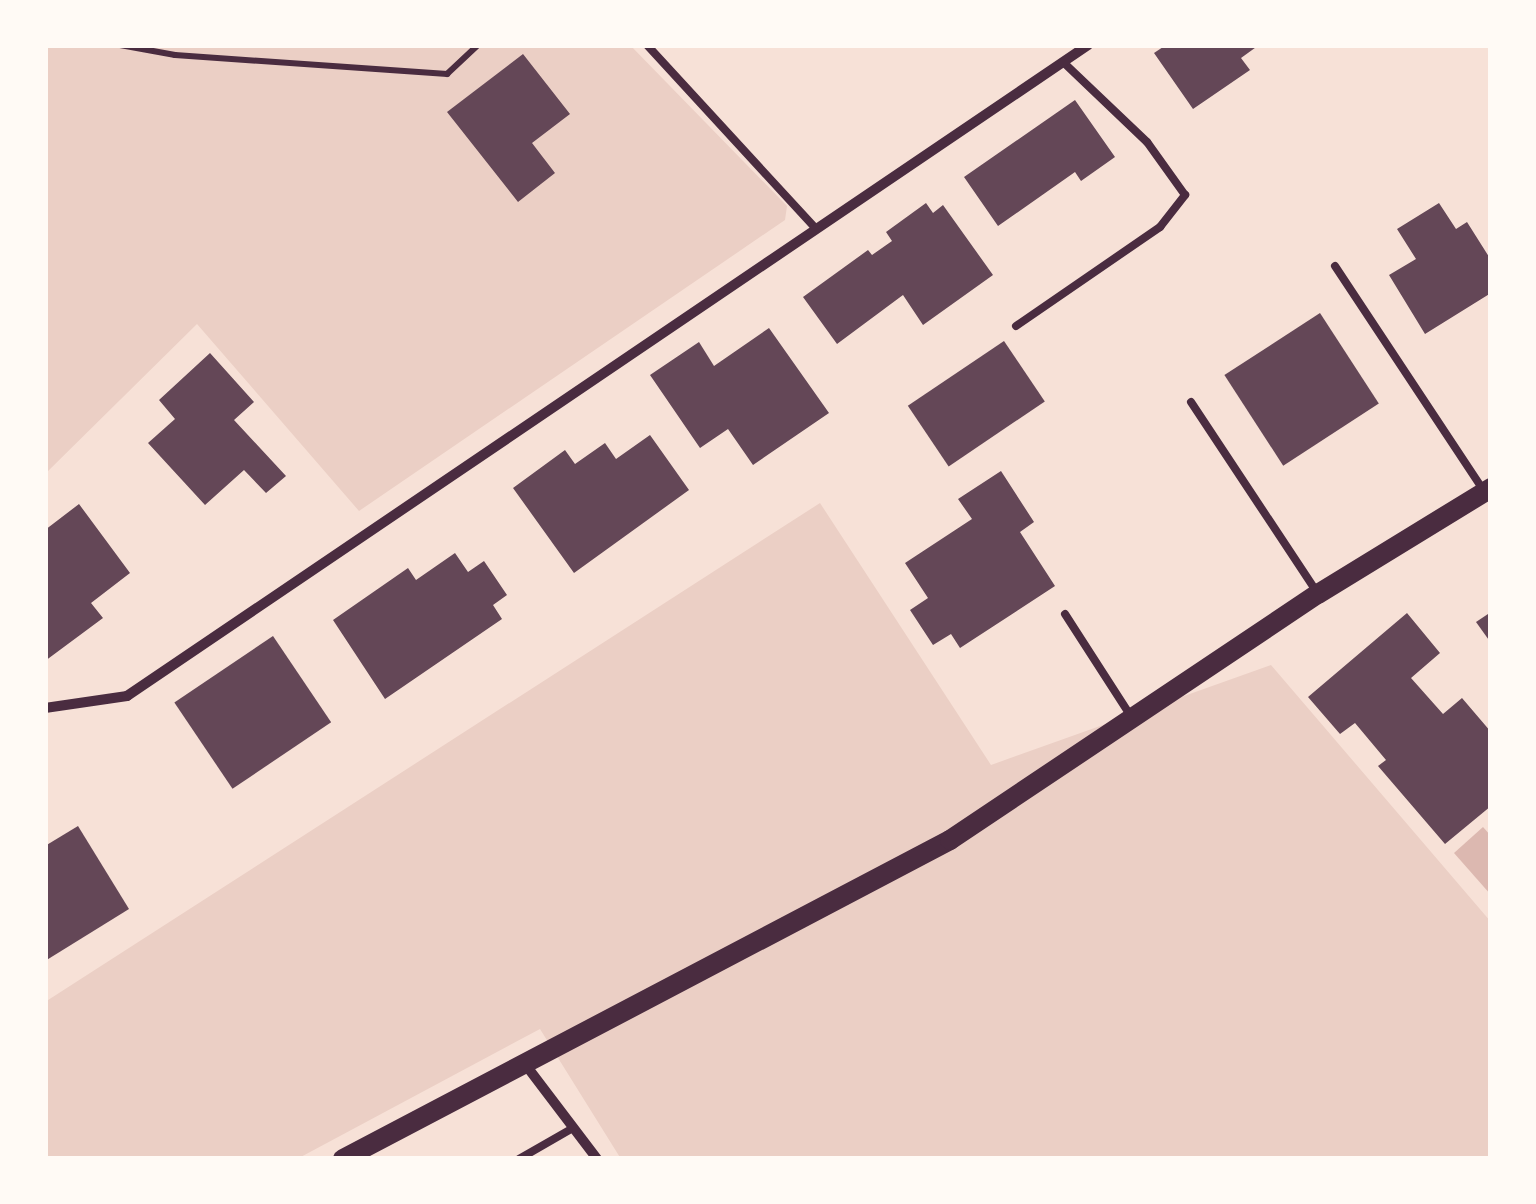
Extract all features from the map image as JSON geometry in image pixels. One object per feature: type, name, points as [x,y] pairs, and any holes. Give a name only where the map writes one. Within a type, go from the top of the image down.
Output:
[{"type":"main road","points":[[343,1159],[950,840],[1318,594],[1487,490]]},
{"type":"street","points":[[45,708],[127,696],[1088,45]]},
{"type":"street","points":[[526,1064],[597,1159]]},
{"type":"lane","points":[[647,45],[816,229]]},
{"type":"lane","points":[[1016,326],[1160,228],[1185,195],[1147,142],[1064,62]]},
{"type":"lane","points":[[1336,266],[1487,490]]},
{"type":"lane","points":[[1191,402],[1318,594]]},
{"type":"lane","points":[[1065,614],[1133,720]]},
{"type":"lane","points":[[519,1159],[573,1128]]},
{"type":"path","points":[[120,45],[174,55],[447,74],[478,45]]},
{"type":"shaded area","points":[[45,45],[630,45],[787,206],[785,220],[359,511],[197,324],[45,474]]},
{"type":"shaded area","points":[[820,503],[991,765],[1271,665],[1491,922],[1491,1159],[621,1159],[540,1029],[297,1159],[45,1159],[45,1002]]},
{"type":"shaded area","points":[[1483,827],[1491,836],[1491,895],[1454,853]]},
{"type":"building","points":[[1166,45],[1259,45],[1241,58],[1250,70],[1193,109],[1154,53]]},
{"type":"building","points":[[523,54],[570,114],[532,143],[555,173],[518,202],[447,112]]},
{"type":"building","points":[[1075,100],[1115,157],[1081,181],[1075,172],[998,226],[964,177]]},
{"type":"building","points":[[926,203],[933,213],[943,205],[993,275],[923,325],[903,295],[837,344],[803,297],[868,250],[872,255],[892,241],[886,232]]},
{"type":"building","points":[[1439,203],[1456,229],[1467,222],[1491,260],[1491,293],[1425,334],[1389,275],[1416,259],[1397,229]]},
{"type":"building","points":[[1320,313],[1379,404],[1283,466],[1224,375]]},
{"type":"building","points":[[769,328],[829,413],[753,465],[728,429],[700,448],[650,375],[699,342],[714,366]]},
{"type":"building","points":[[1004,341],[1045,402],[949,466],[908,406]]},
{"type":"building","points":[[210,353],[254,402],[234,420],[286,476],[266,493],[244,470],[205,505],[148,443],[175,419],[159,400]]},
{"type":"building","points":[[650,435],[689,490],[574,573],[513,488],[565,450],[575,464],[605,443],[616,459]]},
{"type":"building","points":[[1001,471],[1034,522],[1020,532],[1055,586],[960,648],[951,634],[933,645],[910,610],[928,598],[905,563],[972,519],[958,499]]},
{"type":"building","points":[[79,504],[130,573],[91,603],[103,618],[45,661],[45,530]]},
{"type":"building","points":[[455,553],[468,572],[484,561],[507,595],[493,605],[502,619],[385,699],[333,620],[408,568],[416,580]]},
{"type":"building","points":[[1491,612],[1491,643],[1476,622]]},
{"type":"building","points":[[1407,613],[1440,653],[1411,678],[1443,714],[1462,698],[1491,732],[1491,806],[1445,844],[1378,766],[1386,760],[1355,723],[1340,734],[1308,697]]},
{"type":"building","points":[[273,636],[331,722],[233,789],[174,703]]},
{"type":"building","points":[[78,826],[129,909],[45,961],[45,846]]}]
